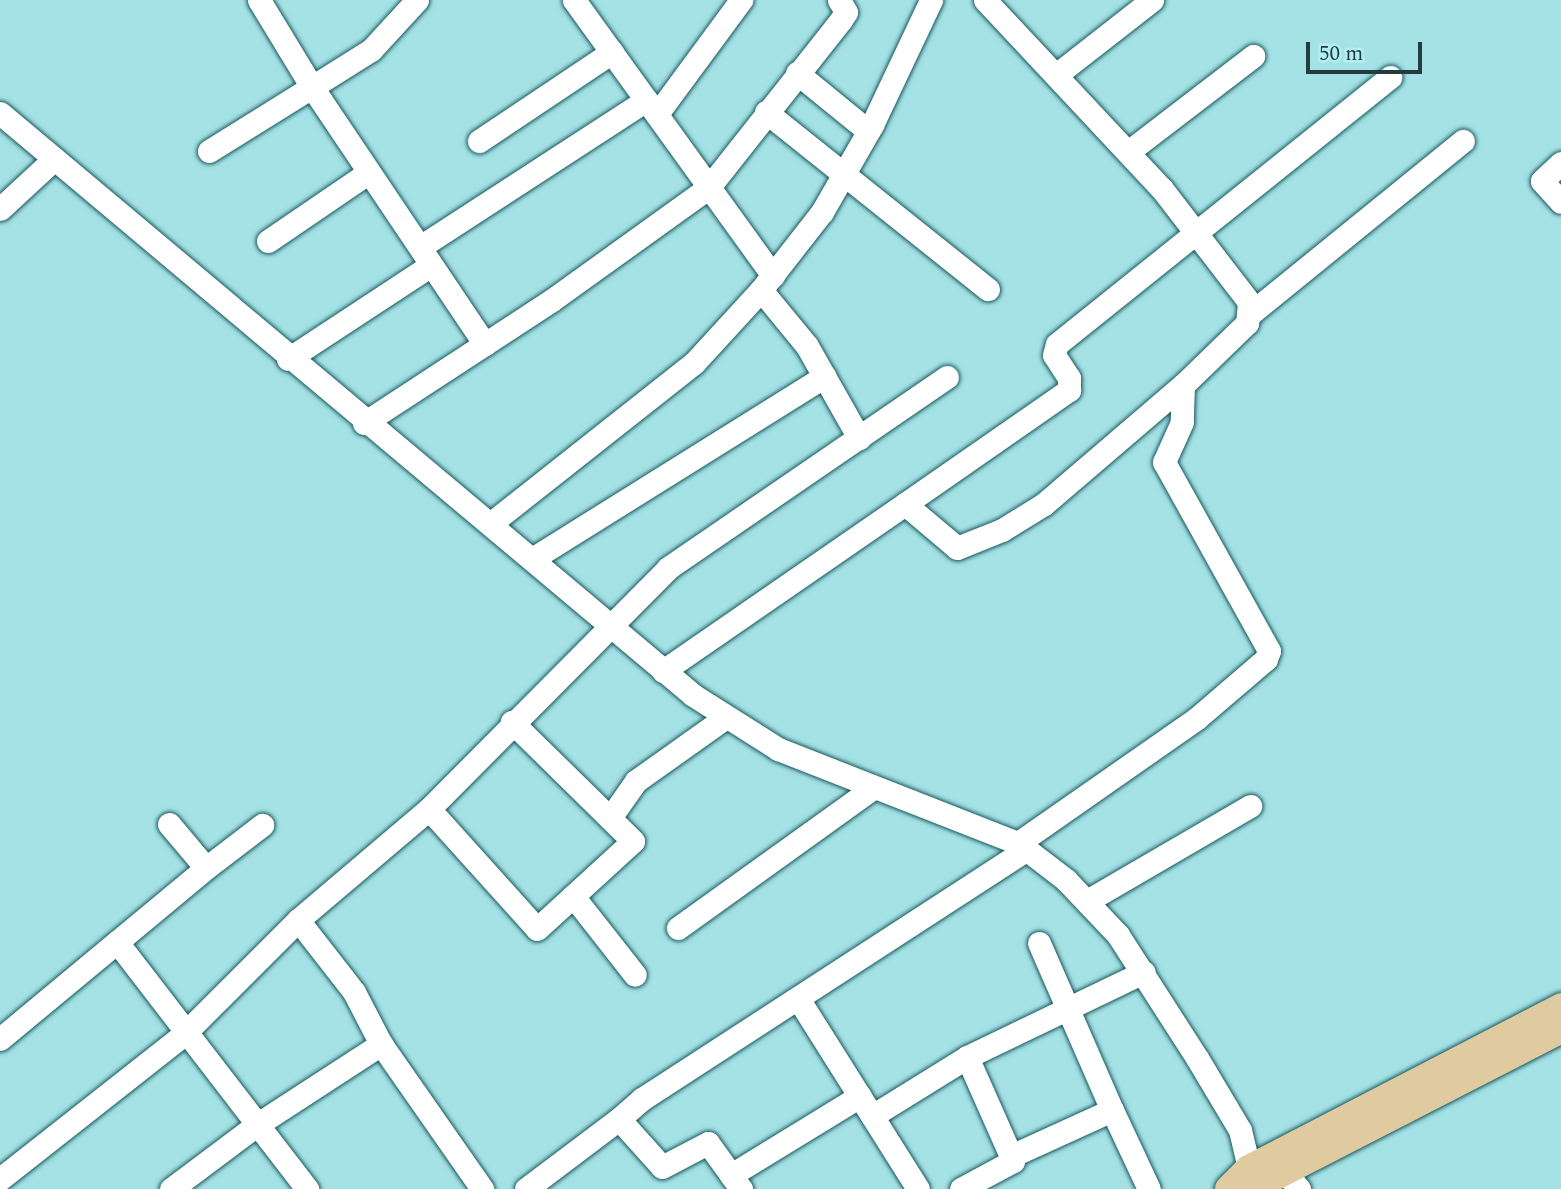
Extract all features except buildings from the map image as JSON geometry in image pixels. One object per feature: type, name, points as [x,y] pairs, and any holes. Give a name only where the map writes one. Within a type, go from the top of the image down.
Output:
[{"type":"main road","points":[[1262,1179],[1561,1007]]},
{"type":"main road","points":[[1262,1179],[1561,1028]]},
{"type":"street","points":[[259,0],[312,87],[485,344]]},
{"type":"street","points":[[209,151],[370,50],[418,0]]},
{"type":"street","points":[[574,0],[709,187],[825,376],[859,438]]},
{"type":"street","points":[[288,359],[425,256],[652,107],[741,0]]},
{"type":"street","points":[[365,423],[485,344],[709,187],[841,20],[846,12],[839,0]]},
{"type":"street","points":[[490,524],[694,363],[767,283],[822,212],[868,131],[931,0]]},
{"type":"street","points":[[985,0],[1128,152],[1197,231],[1245,292],[1251,313]]},
{"type":"street","points":[[1056,75],[1152,0]]},
{"type":"street","points":[[479,141],[612,52]]},
{"type":"street","points":[[1128,152],[1253,56]]},
{"type":"street","points":[[797,73],[868,131]]},
{"type":"street","points":[[663,671],[1069,390],[1069,378],[1054,355],[1057,344],[1390,77]]},
{"type":"street","points":[[766,112],[988,289]]},
{"type":"street","points":[[0,113],[288,359],[490,524],[663,671],[778,749],[873,788],[973,822],[1022,846],[1087,901],[1144,972],[1240,1130],[1262,1179]]},
{"type":"street","points":[[905,504],[941,538],[957,548],[969,546],[1044,504],[1182,385],[1247,323],[1251,313],[1463,141]]},
{"type":"street","points":[[0,209],[54,159]]},
{"type":"street","points":[[1561,163],[1542,181],[1561,202]]},
{"type":"street","points":[[268,241],[369,173]]},
{"type":"street","points":[[532,559],[825,376]]},
{"type":"street","points":[[0,1179],[184,1034],[298,920],[429,809],[607,625],[668,568],[947,377]]},
{"type":"street","points":[[526,1189],[642,1099],[799,1000],[1022,846],[1196,719],[1266,659],[1269,651],[1252,618],[1165,470],[1166,454],[1182,422],[1182,385]]},
{"type":"street","points":[[610,818],[636,780],[726,716]]},
{"type":"street","points":[[429,809],[537,929],[633,841],[512,722]]},
{"type":"street","points":[[678,928],[873,788]]},
{"type":"street","points":[[1087,901],[1250,806]]},
{"type":"street","points":[[169,824],[206,868]]},
{"type":"street","points":[[0,1039],[262,824]]},
{"type":"street","points":[[573,896],[635,975]]},
{"type":"street","points":[[298,920],[354,992],[382,1044],[472,1186]]},
{"type":"street","points":[[117,942],[184,1034],[307,1189]]},
{"type":"street","points":[[1039,943],[1149,1189]]},
{"type":"street","points":[[872,1116],[968,1057],[1144,972]]},
{"type":"street","points":[[799,1000],[918,1189]]},
{"type":"street","points":[[171,1189],[258,1124],[382,1044]]},
{"type":"street","points":[[961,1189],[1013,1161],[968,1057]]},
{"type":"street","points":[[619,1119],[662,1167],[708,1143],[736,1182],[860,1096]]},
{"type":"street","points":[[1011,1156],[1112,1110]]}]
